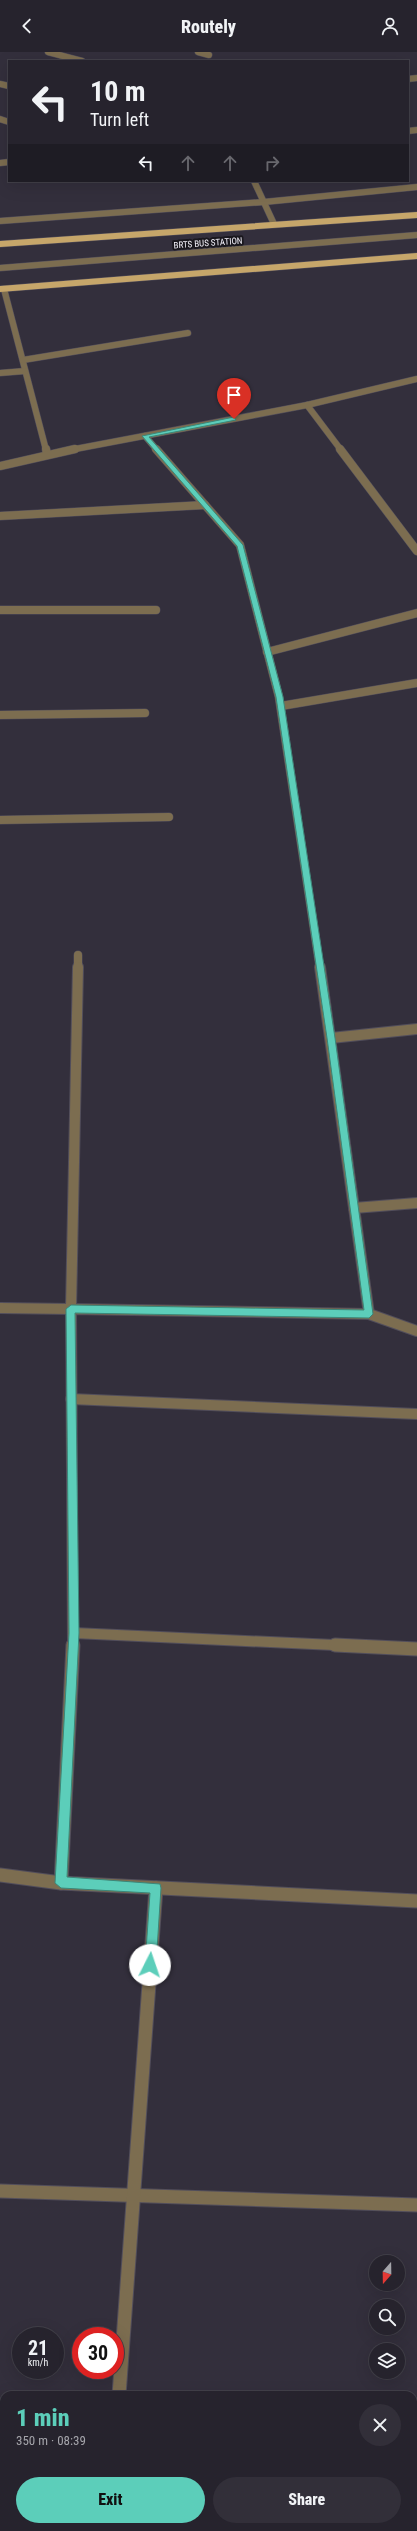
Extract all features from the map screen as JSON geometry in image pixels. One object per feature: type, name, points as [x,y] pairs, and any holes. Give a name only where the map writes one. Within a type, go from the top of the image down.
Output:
[{"type":"main road","points":[[0,244],[417,215]]},
{"type":"main road","points":[[2,289],[417,256]]},
{"type":"street","points":[[48,52],[78,60]]},
{"type":"street","points":[[198,52],[209,56]]},
{"type":"street","points":[[254,182],[274,224]]},
{"type":"street","points":[[0,221],[264,202],[417,187]]},
{"type":"street","name":"BRTS BUS STATION","points":[[0,268],[417,236]]},
{"type":"street","points":[[2,289],[23,360],[47,454]]},
{"type":"street","points":[[23,360],[188,333]]},
{"type":"street","points":[[0,373],[26,371]]},
{"type":"street","points":[[0,466],[47,454],[308,405],[417,378]]},
{"type":"street","points":[[308,405],[417,551]]},
{"type":"street","points":[[145,436],[240,545],[281,706],[331,1038],[369,1314]]},
{"type":"street","points":[[0,516],[205,505]]},
{"type":"street","points":[[0,610],[156,610]]},
{"type":"street","points":[[267,652],[417,612]]},
{"type":"street","points":[[281,706],[417,683]]},
{"type":"street","points":[[0,715],[145,712]]},
{"type":"street","points":[[0,820],[169,817]]},
{"type":"street","points":[[61,1883],[74,1633],[71,1309],[78,955]]},
{"type":"street","points":[[331,1038],[417,1029]]},
{"type":"street","points":[[354,1208],[417,1203]]},
{"type":"street","points":[[0,1308],[369,1314],[417,1331]]},
{"type":"street","points":[[71,1399],[417,1414]]},
{"type":"street","points":[[74,1633],[417,1649]]},
{"type":"street","points":[[0,1875],[61,1883],[417,1901]]},
{"type":"street","points":[[119,2391],[135,2195],[156,1888]]},
{"type":"street","points":[[0,2191],[417,2205]]},
{"type":"route","points":[[150,1965],[156,1888],[61,1883],[74,1633],[71,1309],[369,1314],[331,1038],[279,697],[240,545],[145,436],[234,419]]}]
